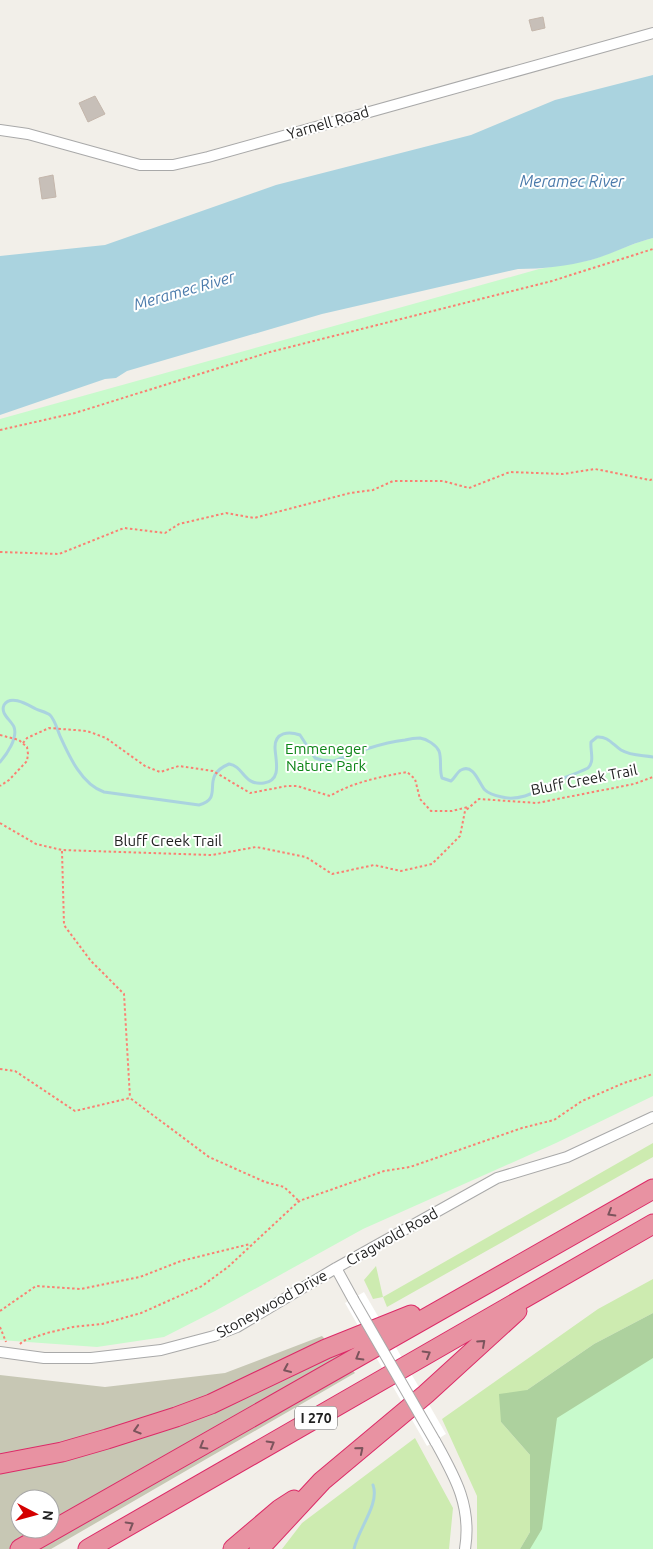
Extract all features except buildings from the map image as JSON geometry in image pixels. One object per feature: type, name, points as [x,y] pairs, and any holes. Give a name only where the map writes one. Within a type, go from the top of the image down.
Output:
[{"type":"highway","name":"I 270","points":[[20,1549],[653,1189]]},
{"type":"highway","name":"I 270","points":[[88,1549],[653,1224]]},
{"type":"highway","points":[[233,1549],[280,1508],[322,1481],[426,1394],[544,1287]]},
{"type":"highway","points":[[0,1464],[62,1452],[176,1417],[210,1404],[326,1349],[477,1289]]},
{"type":"highway","points":[[259,1549],[322,1481]]},
{"type":"street","name":"Yarnell Road","points":[[0,130],[28,134],[140,165],[173,165],[208,157],[653,32]]},
{"type":"street","name":"Cragwold Road","points":[[465,1549],[468,1523],[455,1478],[336,1268],[497,1178],[567,1157],[653,1117]]},
{"type":"street","name":"Stoneywood Drive","points":[[0,1352],[44,1358],[91,1358],[161,1350],[187,1344],[237,1327],[336,1268]]},
{"type":"path","points":[[0,430],[75,413],[270,352],[552,281],[653,249]]},
{"type":"path","points":[[0,552],[59,554],[124,528],[165,533],[179,524],[226,513],[254,518],[350,493],[373,490],[393,481],[443,481],[469,488],[510,472],[563,474],[595,469],[634,478],[653,479]]},
{"type":"path","points":[[23,743],[27,738],[49,728],[87,731],[106,738],[145,766],[160,772],[179,766],[213,771],[250,793],[297,786],[330,796],[345,787],[383,776],[407,772],[415,779],[420,798],[431,811],[452,811],[470,807]]},
{"type":"path","points":[[0,735],[19,740],[27,748],[27,761],[9,780],[0,786]]},
{"type":"path","name":"Bluff Creek Trail","points":[[0,823],[36,844],[62,850],[212,855],[256,848],[306,857],[332,874],[374,865],[401,871],[432,864],[460,836],[465,811],[479,799],[537,803],[634,784],[653,777]]},
{"type":"path","points":[[62,850],[64,925],[91,961],[124,994],[130,1098]]},
{"type":"path","points":[[0,1069],[15,1071],[75,1111],[130,1098],[209,1156],[264,1182],[284,1187],[299,1202]]},
{"type":"path","points":[[0,1327],[11,1353],[23,1341],[47,1333],[72,1327],[102,1324],[141,1313],[202,1286],[228,1267],[299,1202],[384,1171],[410,1167],[522,1128],[554,1120],[582,1101],[624,1083],[653,1074]]},
{"type":"path","points":[[0,1311],[36,1286],[81,1289],[98,1286],[140,1277],[181,1261],[252,1243]]},
{"type":"shaded area","points":[[322,1336],[355,1373],[51,1549],[0,1549],[0,1375],[105,1387],[225,1373]]},
{"type":"green space","name":"Emmeneger Nature Park","points":[[653,238],[653,1096],[556,1143],[363,1229],[164,1337],[97,1347],[0,1340],[0,419],[539,269],[591,260]]},
{"type":"green space","points":[[653,1143],[653,1157],[387,1307],[383,1297]]},
{"type":"green space","points":[[376,1266],[383,1297],[373,1299],[364,1280]]},
{"type":"green space","points":[[653,1279],[653,1313],[594,1344],[527,1390],[501,1422],[530,1455],[530,1532],[520,1549],[477,1549],[477,1496],[442,1419],[598,1309]]},
{"type":"green space","points":[[653,1313],[653,1549],[520,1549],[530,1532],[530,1455],[501,1422],[499,1394],[527,1390],[594,1344]]},
{"type":"green space","points":[[653,1358],[653,1549],[530,1549],[542,1529],[557,1418]]},
{"type":"green space","points":[[415,1438],[453,1508],[449,1549],[282,1549],[302,1523]]},
{"type":"water","name":"Meramec River","points":[[653,75],[653,238],[599,258],[582,262],[555,267],[518,269],[322,314],[127,371],[116,378],[105,379],[0,415],[0,256],[105,245],[276,185],[471,135],[555,100]]},
{"type":"pier","points":[[364,1292],[446,1434],[427,1446],[345,1303]]},
{"type":"waterway","points":[[0,762],[11,746],[15,731],[13,724],[3,711],[4,705],[11,700],[24,703],[50,715],[77,769],[96,788],[104,792],[199,805],[207,802],[211,797],[215,775],[220,769],[229,764],[238,768],[252,782],[264,783],[274,778],[277,768],[275,747],[277,738],[287,733],[300,735],[315,758],[334,761],[387,743],[420,738],[428,741],[438,749],[442,778],[451,781],[458,772],[469,769],[491,794],[508,798],[528,795],[588,768],[592,759],[591,742],[597,737],[607,739],[621,750],[629,753],[653,757]]},
{"type":"waterway","points":[[354,1549],[374,1500],[373,1485]]}]
